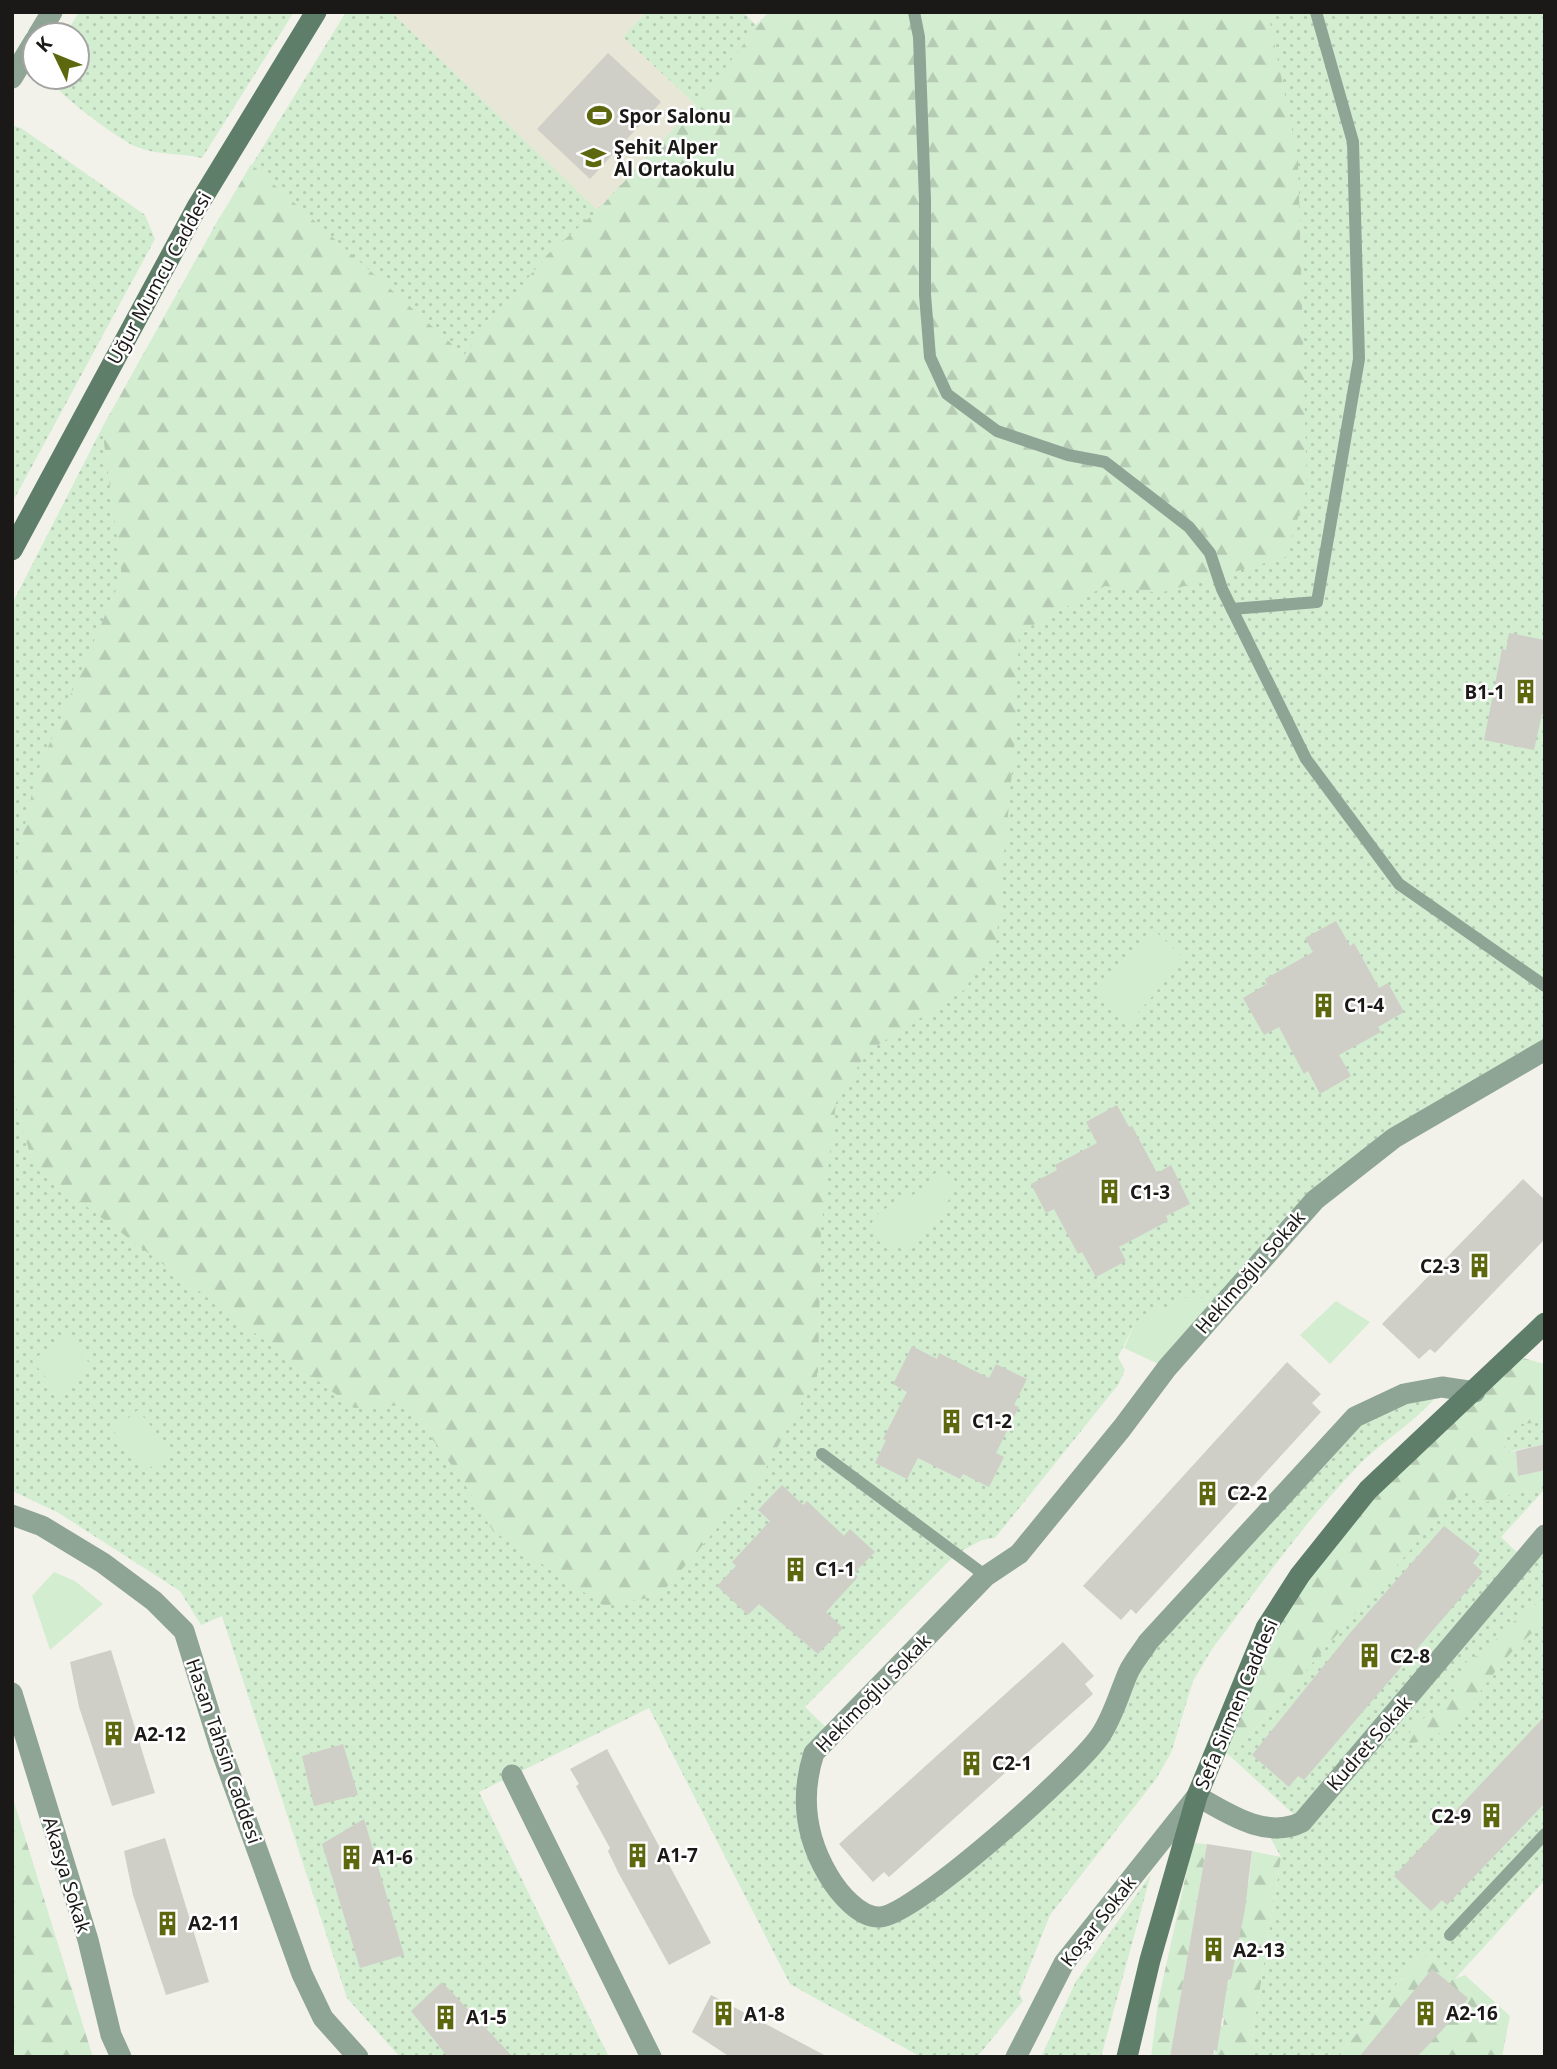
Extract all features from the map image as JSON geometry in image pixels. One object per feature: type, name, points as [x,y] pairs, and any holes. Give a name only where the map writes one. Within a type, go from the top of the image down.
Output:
[{"type":"street","name":"Uğur Mumcu Caddesi","points":[[12,550],[197,207],[316,12]]},
{"type":"street","name":"Hekimoğlu Sokak","points":[[1475,1392],[1442,1387],[1404,1394],[1355,1417],[1148,1642],[1129,1672],[1118,1703],[1100,1737],[1072,1768],[949,1877],[907,1908],[892,1915],[877,1917],[861,1911],[833,1883],[815,1852],[806,1816],[807,1776],[814,1753],[986,1576],[1019,1554],[1122,1428],[1167,1368],[1315,1200],[1394,1138],[1545,1050]]},
{"type":"street","name":"Sefa Sirmen Caddesi","points":[[1127,2057],[1150,1960],[1196,1796],[1266,1628],[1297,1578],[1367,1490],[1415,1442],[1475,1392],[1545,1323]]},
{"type":"street","name":"Hasan Tahsin Caddesi","points":[[12,1515],[42,1525],[103,1563],[154,1601],[184,1631],[220,1747],[302,1974],[323,2018],[358,2057]]},
{"type":"street","name":"Kudret Sokak","points":[[1196,1796],[1256,1824],[1279,1828],[1301,1822],[1545,1535]]},
{"type":"street","name":"Akasya Sokak","points":[[12,1693],[88,1940],[111,2035],[121,2057]]},
{"type":"street","points":[[512,1775],[651,2057]]},
{"type":"street","name":"Koşar Sokak","points":[[1016,2057],[1064,1963],[1196,1796]]},
{"type":"lane","points":[[914,12],[919,37],[925,200],[925,295],[930,358],[947,394],[997,431],[1068,455],[1105,462],[1189,527],[1210,553],[1231,609],[1306,759],[1399,884],[1545,986]]},
{"type":"lane","points":[[1231,609],[1317,602],[1359,359],[1353,142],[1316,12]]},
{"type":"lane","points":[[822,1454],[986,1576]]},
{"type":"lane","points":[[1450,1935],[1545,1834]]},
{"type":"shaded area","name":"Şehit Alper Al Ortaokulu","points":[[391,12],[646,12],[623,37],[696,105],[597,211]]},
{"type":"green space","points":[[79,12],[294,12],[202,158],[137,147],[117,136],[59,91],[91,91],[91,21],[74,21]]},
{"type":"green space","points":[[346,12],[391,12],[597,210],[696,105],[623,37],[646,12],[743,12],[756,25],[769,12],[1545,12],[1545,1050],[1394,1138],[1216,1311],[1136,1321],[1118,1357],[1125,1370],[1118,1385],[995,1538],[982,1540],[956,1554],[805,1707],[833,1734],[804,1797],[847,1899],[893,1915],[1072,1768],[1129,1672],[1355,1417],[1444,1385],[1426,1407],[1370,1455],[1339,1486],[1212,1649],[1193,1681],[1171,1753],[1156,1779],[1050,1915],[1019,1993],[1023,2001],[977,2057],[921,2057],[790,1984],[649,1708],[479,1792],[609,2057],[400,2057],[347,1998],[222,1616],[201,1625],[180,1591],[57,1512],[12,1491],[12,604],[102,428],[218,220]]},
{"type":"green space","points":[[769,12],[1268,12],[1298,159],[1307,488],[1286,557],[1160,593],[1105,586],[1019,633],[1015,739],[996,946],[963,991],[867,1052],[836,1103],[821,1229],[818,1372],[762,1476],[659,1596],[604,1606],[493,1531],[459,1475],[407,1405],[354,1408],[34,1167],[12,1093],[12,929],[18,856],[36,775],[122,576],[102,428],[251,164],[464,355],[547,255],[597,211],[696,105]]},
{"type":"green space","points":[[12,125],[21,128],[145,215],[155,239],[12,503]]},
{"type":"green space","points":[[1152,928],[1185,959],[1128,1024],[1094,994]]},
{"type":"green space","points":[[939,1169],[944,1169],[957,1183],[935,1220],[903,1249],[882,1244],[874,1233],[872,1225],[875,1217],[881,1211],[919,1191]]},
{"type":"green space","points":[[1196,1293],[1216,1311],[1167,1368],[1124,1348],[1136,1321]]},
{"type":"green space","points":[[1336,1301],[1370,1322],[1330,1364],[1300,1335]]},
{"type":"green space","points":[[65,1334],[92,1366],[60,1394],[32,1361]]},
{"type":"green space","points":[[1512,1355],[1545,1364],[1545,1422],[1522,1424],[1502,1440],[1508,1452],[1516,1451],[1519,1475],[1545,1470],[1545,1485],[1480,1504],[1463,1489],[1231,1757],[1217,1745],[1300,1575]]},
{"type":"green space","points":[[138,1410],[171,1451],[146,1471],[113,1430]]},
{"type":"green space","points":[[1545,1422],[1545,1444],[1508,1452],[1502,1440],[1521,1424]]},
{"type":"green space","points":[[1545,1484],[1545,1489],[1501,1537],[1525,1560],[1545,1535],[1545,1880],[1453,1981],[1422,1953],[1338,2057],[1249,2057],[1281,1857],[1264,1826],[1301,1821],[1231,1757],[1463,1488]]},
{"type":"green space","points":[[54,1572],[75,1581],[103,1604],[50,1650],[32,1596]]},
{"type":"green space","points":[[1535,1604],[1545,1605],[1545,1622],[1509,1655],[1459,1717],[1434,1736],[1420,1742],[1405,1743],[1417,1723],[1450,1703],[1465,1663],[1484,1652]]},
{"type":"green space","points":[[12,1795],[86,2035],[93,2057],[12,2057]]},
{"type":"green space","points":[[1193,1843],[1207,1844],[1170,2057],[1151,2057],[1158,2002]]},
{"type":"green space","points":[[1252,1851],[1281,1857],[1249,2057],[1213,2057],[1218,2044],[1218,2026],[1223,2026],[1224,2018],[1221,2017],[1228,1980],[1231,1979],[1233,1955],[1236,1955],[1238,1945],[1235,1944],[1246,1882],[1249,1882]]},
{"type":"green space","points":[[1151,1874],[1101,2057],[1041,2057],[1076,1981]]},
{"type":"green space","points":[[1422,1953],[1452,1980],[1465,1975],[1510,2016],[1502,2057],[1338,2057]]},
{"type":"building","name":"Spor Salonu","points":[[608,53],[661,102],[590,179],[537,129]]},
{"type":"building","name":"B1-1","points":[[1509,633],[1545,640],[1545,714],[1542,714],[1534,750],[1484,740],[1502,649],[1506,650]]},
{"type":"building","name":"C1-4","points":[[1336,921],[1350,946],[1354,943],[1379,988],[1388,983],[1404,1012],[1378,1027],[1381,1032],[1339,1055],[1351,1076],[1320,1094],[1308,1071],[1304,1074],[1279,1027],[1264,1035],[1243,998],[1267,984],[1265,979],[1313,952],[1305,938]]},
{"type":"building","name":"C1-3","points":[[1117,1105],[1129,1127],[1132,1126],[1157,1173],[1171,1165],[1190,1204],[1166,1216],[1168,1221],[1119,1247],[1126,1261],[1096,1277],[1082,1252],[1078,1254],[1054,1209],[1046,1213],[1031,1184],[1057,1170],[1055,1165],[1097,1143],[1086,1122]]},
{"type":"building","name":"C2-3","points":[[1523,1179],[1545,1200],[1545,1239],[1435,1353],[1430,1349],[1419,1359],[1382,1324]]},
{"type":"building","name":"C1-2","points":[[912,1346],[937,1359],[939,1353],[989,1378],[996,1364],[1027,1379],[1014,1405],[1019,1407],[996,1453],[1004,1457],[989,1487],[963,1474],[960,1479],[918,1458],[907,1479],[875,1463],[886,1440],[883,1439],[907,1392],[893,1384]]},
{"type":"building","name":"C2-2","points":[[1287,1362],[1321,1394],[1312,1403],[1321,1412],[1136,1614],[1131,1609],[1121,1620],[1083,1586]]},
{"type":"building","points":[[1545,1444],[1545,1470],[1518,1476],[1516,1451]]},
{"type":"building","name":"C1-1","points":[[782,1485],[803,1505],[807,1501],[844,1536],[850,1529],[875,1552],[854,1573],[858,1577],[826,1612],[843,1628],[818,1654],[759,1604],[748,1615],[717,1586],[736,1566],[732,1562],[770,1521],[758,1510]]},
{"type":"building","name":"C2-8","points":[[1444,1526],[1480,1554],[1473,1563],[1483,1572],[1304,1780],[1298,1776],[1289,1787],[1252,1755],[1350,1633]]},
{"type":"building","name":"C2-1","points":[[1063,1642],[1094,1676],[1085,1684],[1093,1694],[889,1877],[884,1872],[873,1882],[839,1844]]},
{"type":"building","name":"A2-12","points":[[111,1650],[155,1793],[112,1806],[79,1707],[70,1662]]},
{"type":"building","name":"C2-9","points":[[1545,1716],[1545,1803],[1447,1905],[1442,1900],[1431,1911],[1394,1876]]},
{"type":"building","points":[[343,1744],[358,1795],[314,1806],[302,1756]]},
{"type":"building","name":"A1-7","points":[[607,1749],[711,1943],[669,1965],[618,1872],[608,1851],[610,1848],[576,1786],[579,1784],[570,1769]]},
{"type":"building","name":"A1-6","points":[[364,1819],[404,1955],[360,1968],[322,1844]]},
{"type":"building","name":"A2-11","points":[[165,1838],[209,1982],[166,1995],[133,1895],[124,1851]]},
{"type":"building","name":"A2-13","points":[[1207,1844],[1252,1851],[1245,1909],[1231,1979],[1228,1980],[1217,2051],[1214,2050],[1213,2057],[1170,2057]]},
{"type":"building","name":"A2-16","points":[[1432,1969],[1468,1998],[1457,2014],[1417,2057],[1359,2057]]},
{"type":"building","name":"A1-5","points":[[442,1982],[513,2057],[448,2057],[411,2011]]},
{"type":"building","name":"A1-8","points":[[711,1995],[828,2057],[730,2057],[692,2032]]},
{"type":"place","name":"Spor Salonu","points":[[599,116]]},
{"type":"place","name":"Şehit Alper Al Ortaokulu","points":[[594,158]]},
{"type":"place","name":"B1-1","points":[[1525,692]]},
{"type":"place","name":"C1-4","points":[[1324,1005]]},
{"type":"place","name":"C1-3","points":[[1110,1192]]},
{"type":"place","name":"C2-3","points":[[1480,1266]]},
{"type":"place","name":"C1-2","points":[[952,1421]]},
{"type":"place","name":"C2-2","points":[[1207,1493]]},
{"type":"place","name":"C1-1","points":[[795,1569]]},
{"type":"place","name":"C2-8","points":[[1370,1656]]},
{"type":"place","name":"A2-12","points":[[114,1734]]},
{"type":"place","name":"C2-1","points":[[972,1763]]},
{"type":"place","name":"C2-9","points":[[1491,1816]]},
{"type":"place","name":"A1-7","points":[[637,1855]]},
{"type":"place","name":"A1-6","points":[[352,1857]]},
{"type":"place","name":"A2-11","points":[[168,1923]]},
{"type":"place","name":"A2-13","points":[[1213,1950]]},
{"type":"place","name":"A2-16","points":[[1426,2013]]},
{"type":"place","name":"A1-8","points":[[724,2014]]},
{"type":"place","name":"A1-5","points":[[446,2017]]}]
